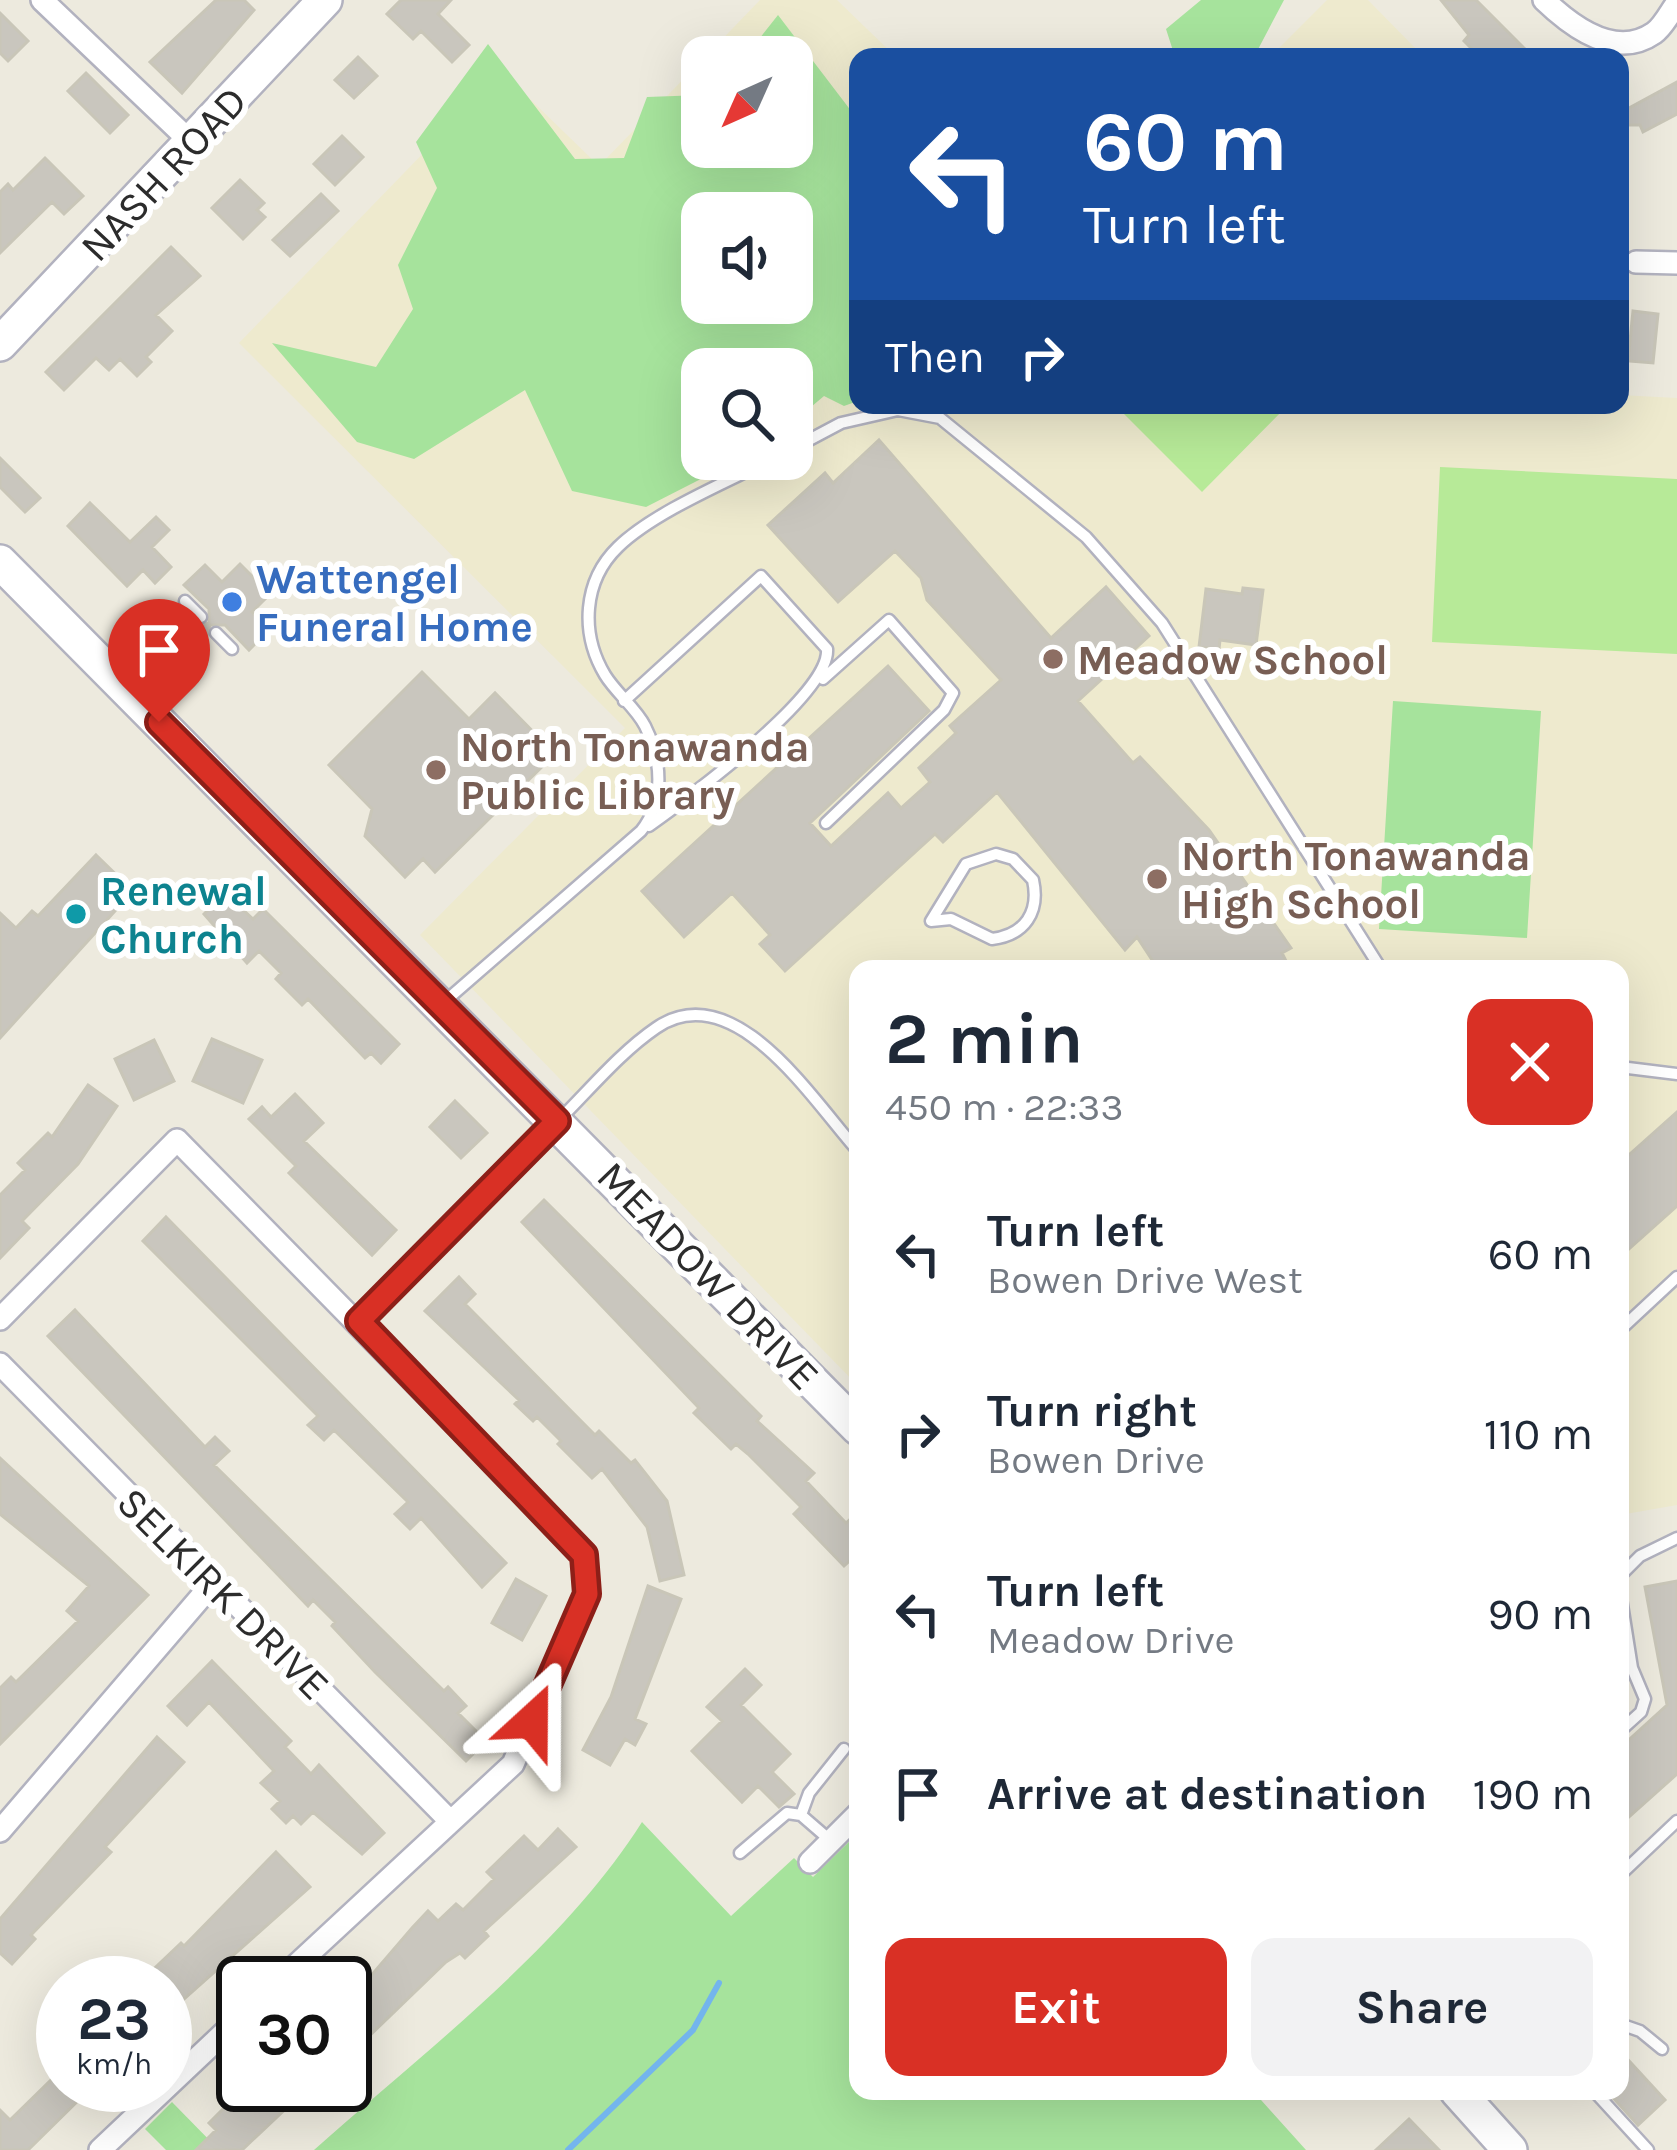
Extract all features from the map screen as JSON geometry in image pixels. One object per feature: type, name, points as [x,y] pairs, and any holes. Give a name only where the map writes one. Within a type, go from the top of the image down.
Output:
[{"type":"street","points":[[42,0],[192,143]]},
{"type":"street","name":"NASH ROAD","points":[[0,344],[325,0]]},
{"type":"street","points":[[1544,0],[1574,29],[1622,43],[1654,33],[1677,3]]},
{"type":"street","points":[[1636,262],[1677,262]]},
{"type":"street","name":"MEADOW DRIVE","points":[[0,562],[849,1419]]},
{"type":"street","points":[[359,1321],[557,1121]]},
{"type":"street","points":[[0,1318],[177,1140],[584,1555],[587,1594],[513,1764],[307,1956]]},
{"type":"street","name":"SELKIRK DRIVE","points":[[0,1364],[450,1821]]},
{"type":"street","points":[[0,1831],[212,1583]]},
{"type":"street","points":[[810,1862],[849,1823]]},
{"type":"street","points":[[100,2150],[216,2040]]},
{"type":"street","points":[[1465,2100],[1510,2150]]},
{"type":"lane","points":[[813,438],[841,423],[880,414]]},
{"type":"lane","points":[[919,414],[940,418],[1086,537],[1162,622],[1375,960]]},
{"type":"lane","points":[[641,831],[655,810],[660,785],[645,726],[603,673],[587,622],[604,563],[634,534],[733,480]]},
{"type":"lane","points":[[624,701],[761,576],[821,638],[828,661],[818,684]]},
{"type":"lane","points":[[185,602],[201,617]]},
{"type":"lane","points":[[441,1005],[641,831],[723,769],[889,620],[953,693],[944,710],[826,823]]},
{"type":"lane","points":[[216,633],[232,649]]},
{"type":"lane","points":[[979,856],[1013,859],[1033,880],[1033,914],[1006,938],[978,936],[951,919],[932,921],[957,874],[979,856]]},
{"type":"lane","points":[[557,1121],[660,1025],[683,1016],[707,1015],[732,1021],[755,1036],[849,1141]]},
{"type":"lane","points":[[1629,1068],[1677,1074]]},
{"type":"lane","points":[[1629,1322],[1677,1277]]},
{"type":"lane","points":[[1629,1567],[1640,1556],[1677,1538]]},
{"type":"lane","points":[[1629,1649],[1645,1699],[1641,1712],[1629,1723]]},
{"type":"lane","points":[[801,1815],[809,1793],[844,1749]]},
{"type":"lane","points":[[740,1853],[768,1824],[787,1813],[801,1815],[831,1840]]},
{"type":"lane","points":[[1629,1866],[1677,1821]]},
{"type":"lane","points":[[1629,2027],[1662,2049]]},
{"type":"lane","points":[[1602,2100],[1648,2150]]},
{"type":"shaded area","points":[[760,0],[837,0],[887,48],[849,48],[849,414],[1629,414],[1629,395],[1677,398],[1677,1505],[1629,1513],[1629,960],[849,960],[849,1377],[420,935],[625,728],[239,343],[502,72],[599,166],[681,82],[681,168],[813,168],[813,36],[725,36]]},
{"type":"shaded area","points":[[1327,0],[1368,0],[1415,48],[1279,48]]},
{"type":"green space","points":[[1201,0],[1284,0],[1259,48],[1172,48],[1166,29]]},
{"type":"green space","points":[[778,15],[794,36],[762,36]]},
{"type":"green space","points":[[488,44],[575,159],[624,158],[647,97],[681,96],[681,168],[813,168],[813,61],[849,108],[849,404],[824,396],[813,405],[813,348],[681,348],[681,480],[699,480],[646,507],[572,491],[525,390],[414,459],[357,442],[272,343],[376,367],[413,309],[398,265],[437,188],[416,142]]},
{"type":"green space","points":[[1124,414],[1279,414],[1202,492]]},
{"type":"green space","points":[[1440,467],[1677,479],[1677,654],[1432,642]]},
{"type":"green space","points":[[1393,701],[1541,711],[1527,938],[1379,929]]},
{"type":"green space","points":[[642,1822],[731,1916],[794,1858],[813,1877],[849,1842],[849,2100],[1261,2100],[1306,2150],[314,2150],[358,2112],[372,2112],[372,2100],[490,1996],[573,1912]]},
{"type":"green space","points":[[162,2112],[182,2112],[219,2150],[166,2150],[145,2129]]},
{"type":"building","points":[[216,0],[244,0],[254,10],[182,93],[150,62]]},
{"type":"building","points":[[401,0],[451,0],[438,14],[469,45],[452,62],[421,31],[413,39],[387,14]]},
{"type":"building","points":[[1441,0],[1476,0],[1524,48],[1471,48],[1464,41],[1469,35]]},
{"type":"building","points":[[0,13],[28,41],[8,61],[0,53]]},
{"type":"building","points":[[358,57],[377,76],[354,98],[335,80]]},
{"type":"building","points":[[86,73],[128,115],[110,133],[68,91]]},
{"type":"building","points":[[1677,82],[1677,114],[1643,132],[1640,125],[1629,125],[1629,108]]},
{"type":"building","points":[[342,136],[363,157],[335,185],[314,164]]},
{"type":"building","points":[[45,158],[83,196],[64,214],[52,202],[0,253],[0,192],[8,184],[13,190]]},
{"type":"building","points":[[240,180],[264,203],[257,210],[265,217],[243,239],[212,208]]},
{"type":"building","points":[[321,194],[338,211],[290,256],[273,240]]},
{"type":"building","points":[[171,247],[200,276],[156,315],[172,331],[146,357],[151,362],[137,376],[120,359],[109,370],[96,358],[64,390],[46,372]]},
{"type":"building","points":[[1633,311],[1658,314],[1653,363],[1629,361]]},
{"type":"building","points":[[879,440],[1051,638],[1106,587],[1149,636],[1078,701],[1133,763],[1140,757],[1209,830],[1291,948],[1282,953],[1286,960],[1152,960],[1137,937],[1125,950],[997,792],[943,842],[935,834],[785,971],[760,944],[770,935],[732,893],[684,937],[642,891],[888,666],[929,711],[810,823],[831,846],[888,793],[901,808],[930,782],[919,768],[956,733],[950,726],[1001,680],[927,600],[921,578],[895,551],[838,602],[768,525],[825,473],[833,483]]},
{"type":"building","points":[[0,458],[40,498],[25,512],[0,487]]},
{"type":"building","points":[[90,503],[130,542],[156,517],[169,530],[152,547],[171,567],[155,583],[143,570],[127,586],[68,526]]},
{"type":"building","name":"Wattengel Funeral Home","points":[[240,564],[270,594],[252,612],[269,630],[249,650],[225,625],[210,625],[207,636],[197,626],[209,623],[209,609],[184,585],[205,565],[222,582]]},
{"type":"building","points":[[1243,588],[1263,590],[1256,645],[1220,640],[1219,649],[1199,647],[1206,589],[1242,594]]},
{"type":"building","name":"North Tonawanda Public Library","points":[[422,672],[469,719],[495,693],[555,754],[435,872],[423,859],[405,877],[365,836],[372,809],[329,765]]},
{"type":"building","name":"Renewal Church","points":[[96,855],[133,891],[0,1038],[0,913],[16,928],[32,911],[38,916]]},
{"type":"building","points":[[225,893],[253,919],[263,909],[399,1044],[381,1063],[371,1053],[365,1058],[308,999],[302,1005],[276,979],[281,973],[259,951],[247,963],[204,914]]},
{"type":"building","points":[[212,1039],[262,1060],[243,1103],[193,1081]]},
{"type":"building","points":[[154,1040],[174,1081],[134,1100],[115,1059]]},
{"type":"building","points":[[88,1085],[117,1106],[78,1164],[22,1221],[29,1228],[0,1258],[0,1195],[25,1170],[18,1163],[48,1133],[52,1137]]},
{"type":"building","points":[[295,1094],[323,1123],[304,1141],[396,1230],[372,1255],[289,1173],[296,1166],[249,1119],[262,1107],[271,1117]]},
{"type":"building","points":[[455,1101],[487,1133],[461,1158],[430,1127]]},
{"type":"building","points":[[1677,1112],[1677,1206],[1629,1249],[1629,1155]]},
{"type":"building","points":[[544,1200],[761,1416],[757,1421],[814,1473],[806,1481],[846,1523],[849,1520],[849,1561],[844,1566],[794,1514],[801,1507],[748,1454],[736,1444],[731,1449],[694,1413],[699,1408],[522,1222]]},
{"type":"building","points":[[166,1217],[506,1563],[482,1587],[421,1518],[410,1529],[395,1514],[408,1502],[334,1430],[324,1440],[308,1425],[318,1416],[143,1241]]},
{"type":"building","points":[[459,1277],[475,1294],[465,1304],[595,1435],[599,1431],[631,1463],[635,1460],[667,1501],[684,1575],[660,1581],[647,1527],[602,1469],[592,1478],[537,1417],[533,1421],[515,1404],[519,1400],[425,1311]]},
{"type":"building","points":[[75,1310],[205,1447],[215,1437],[229,1451],[214,1465],[444,1691],[448,1687],[466,1706],[458,1713],[486,1741],[466,1761],[375,1672],[332,1626],[335,1622],[313,1600],[308,1606],[48,1336]]},
{"type":"building","points":[[0,1458],[148,1595],[0,1744],[0,1688],[11,1677],[16,1682],[78,1621],[67,1611],[89,1586],[0,1514]]},
{"type":"building","points":[[516,1579],[546,1596],[522,1640],[492,1623]]},
{"type":"building","points":[[1677,1581],[1677,1774],[1629,1817],[1629,1740],[1667,1705],[1645,1587]]},
{"type":"building","points":[[648,1586],[681,1599],[635,1719],[646,1724],[635,1745],[625,1739],[610,1765],[583,1750],[611,1697]]},
{"type":"building","points":[[212,1661],[291,1741],[285,1747],[311,1774],[319,1765],[384,1833],[362,1854],[313,1812],[301,1824],[293,1816],[286,1823],[272,1809],[280,1801],[261,1783],[274,1771],[209,1702],[187,1725],[168,1706]]},
{"type":"building","points":[[745,1669],[761,1685],[741,1705],[790,1754],[772,1772],[794,1794],[779,1807],[758,1786],[742,1802],[692,1751],[722,1721],[707,1707]]},
{"type":"building","points":[[157,1737],[184,1762],[105,1847],[111,1852],[31,1935],[35,1939],[12,1964],[0,1953],[0,1919]]},
{"type":"building","points":[[558,1829],[576,1847],[484,1931],[488,1936],[465,1958],[460,1953],[446,1962],[372,2033],[372,1975],[428,1911],[438,1921],[456,1904],[463,1910],[494,1879],[487,1872],[524,1836],[538,1850]]},
{"type":"building","points":[[276,1852],[310,1887],[232,1956],[216,1956],[216,1971],[192,1992],[192,1956],[167,1956],[181,1943],[184,1946]]},
{"type":"building","points":[[1629,2061],[1665,2100],[1638,2125],[1615,2100],[1629,2100]]},
{"type":"building","points":[[36,2095],[36,2112],[67,2112],[28,2150],[0,2150],[0,2110],[10,2120]]},
{"type":"building","points":[[220,2112],[282,2112],[242,2150],[196,2150],[216,2130],[209,2123]]},
{"type":"building","points":[[1409,2119],[1439,2150],[1376,2150]]},
{"type":"waterway","points":[[568,2150],[693,2030],[719,1983]]},
{"type":"place","name":"Wattengel Funeral Home","points":[[232,602]]},
{"type":"place","name":"Meadow School","points":[[1053,659]]},
{"type":"place","name":"North Tonawanda Public Library","points":[[436,770]]},
{"type":"place","name":"North Tonawanda High School","points":[[1157,879]]},
{"type":"place","name":"Renewal Church","points":[[76,914]]},
{"type":"route","points":[[159,722],[557,1121],[359,1321],[584,1555],[587,1594],[532,1721]]}]
